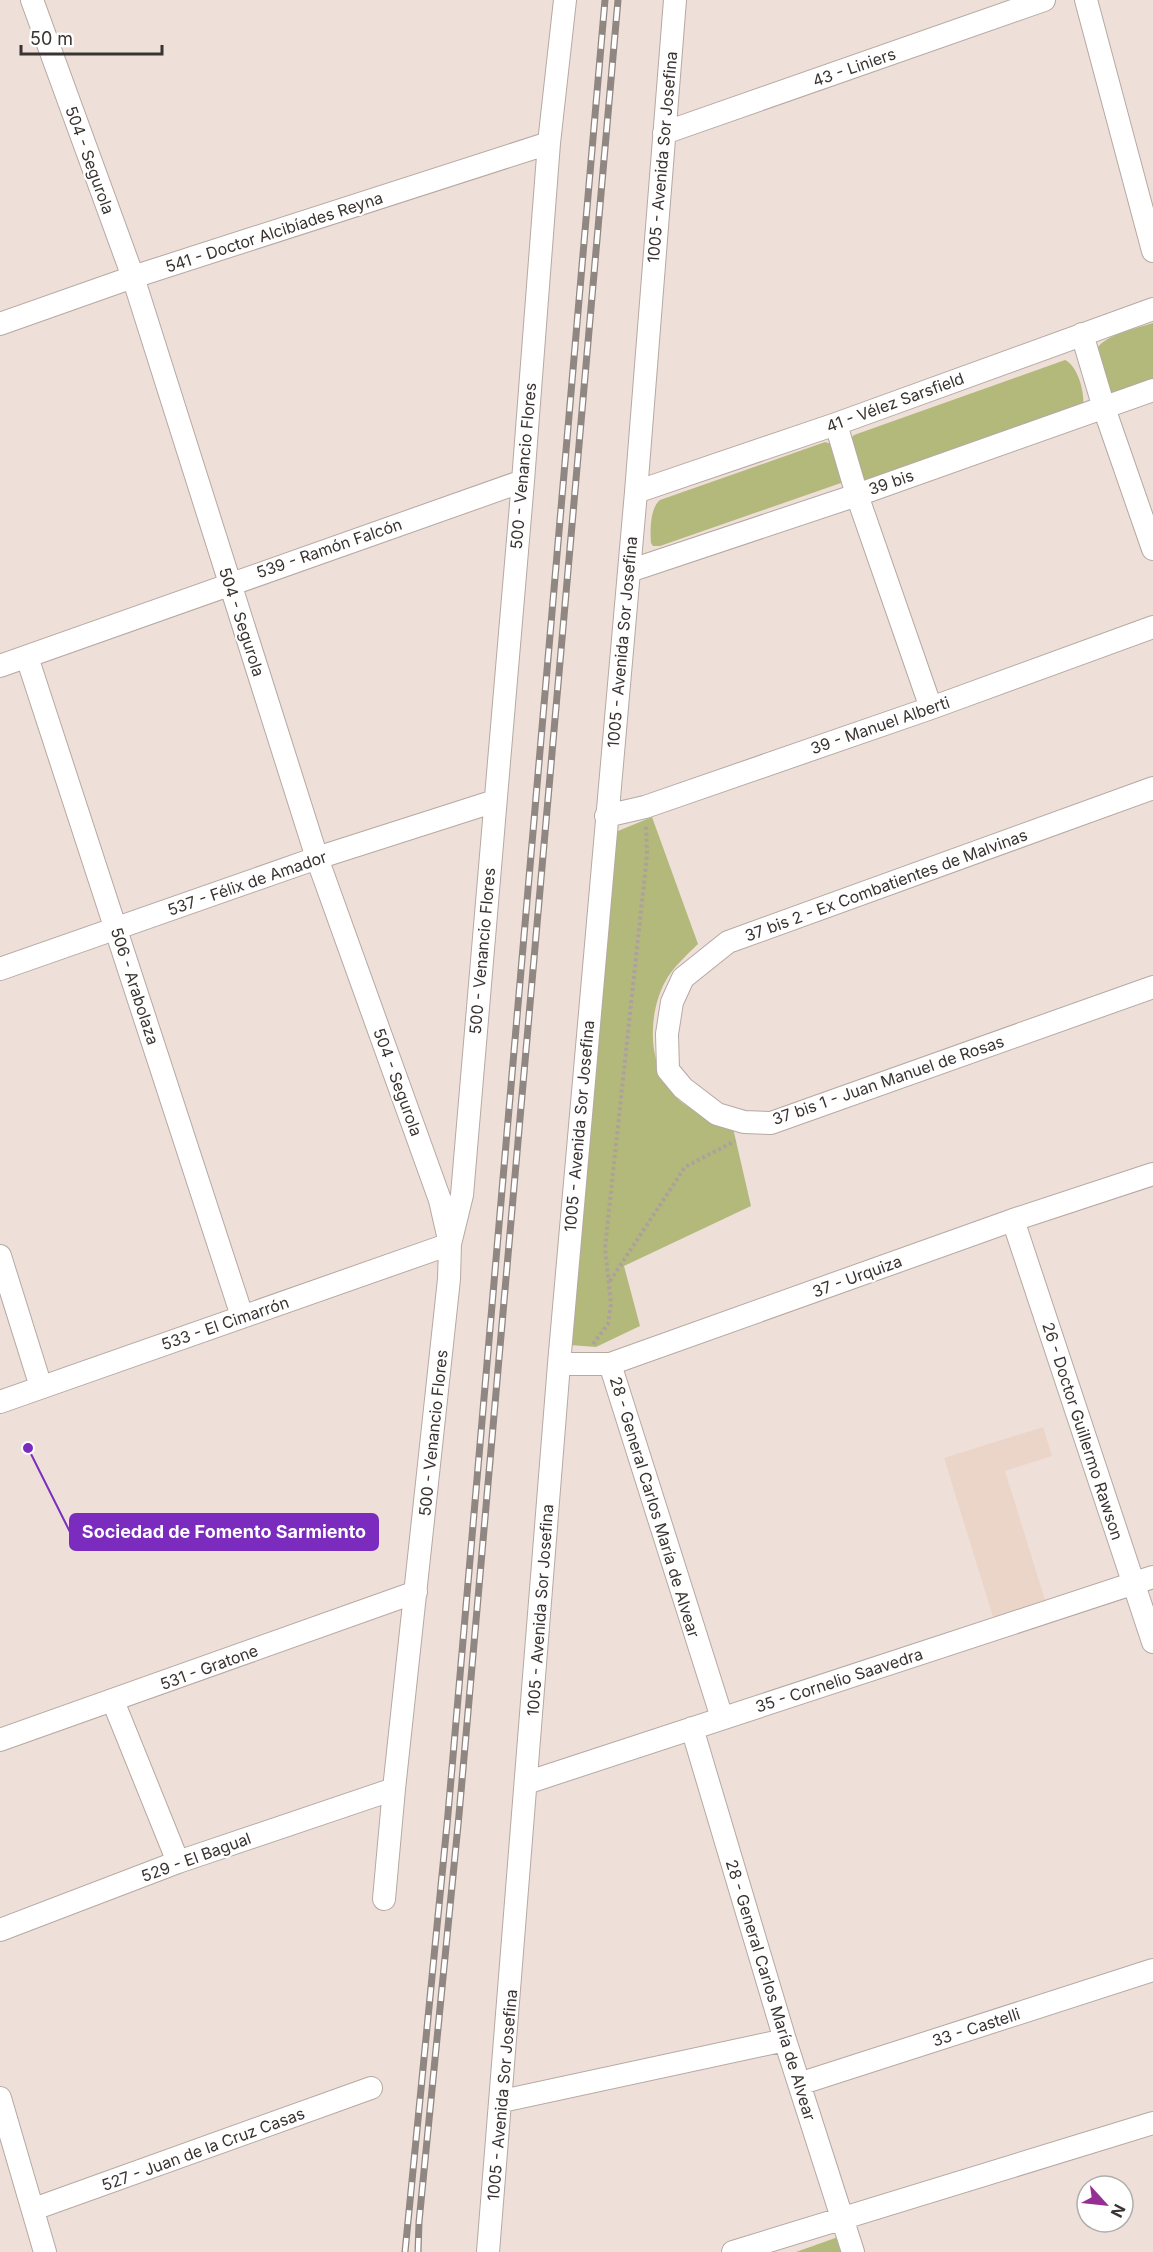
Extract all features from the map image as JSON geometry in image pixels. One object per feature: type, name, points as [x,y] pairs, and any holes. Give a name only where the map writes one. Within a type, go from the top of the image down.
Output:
[{"type":"street","name":"504 - Segurola","points":[[32,0],[133,277],[317,858],[440,1200],[450,1244]]},
{"type":"street","name":"500 - Venancio Flores","points":[[384,1899],[449,1279],[450,1244],[462,1195],[523,481],[549,144],[565,0]]},
{"type":"street","name":"1005 - Avenida Sor Josefina","points":[[488,2252],[526,1783],[568,1364],[606,816],[636,492],[675,0]]},
{"type":"street","name":"43 - Liniers","points":[[664,133],[1044,0]]},
{"type":"street","points":[[1086,0],[1153,251]]},
{"type":"street","name":"541 - Doctor Alcibíades Reyna","points":[[0,324],[133,277],[549,144]]},
{"type":"street","name":"41 - Vélez Sarsfield","points":[[636,492],[836,424],[1153,309]]},
{"type":"street","points":[[1082,334],[1104,408],[1153,549]]},
{"type":"street","name":"39 bis","points":[[629,571],[857,495],[1153,390]]},
{"type":"street","points":[[836,424],[857,495],[931,708]]},
{"type":"street","name":"539 - Ramón Falcón","points":[[0,666],[523,481]]},
{"type":"street","name":"39 - Manuel Alberti","points":[[606,816],[645,807],[931,708],[1153,627]]},
{"type":"street","name":"506 - Arabolaza","points":[[27,657],[242,1316]]},
{"type":"street","name":"37 bis 2 - Ex Combatientes de Malvinas","points":[[667,1034],[672,1002],[684,978],[728,942],[1153,788]]},
{"type":"street","name":"537 - Félix de Amador","points":[[0,969],[317,858],[495,801]]},
{"type":"street","name":"37 bis 1 - Juan Manuel de Rosas","points":[[667,1034],[668,1070],[683,1088],[717,1114],[744,1122],[771,1123],[1153,987]]},
{"type":"street","name":"37 - Urquiza","points":[[568,1364],[610,1364],[1013,1220],[1153,1174]]},
{"type":"street","name":"26 - Doctor Guillermo Rawson","points":[[1013,1220],[1144,1580],[1153,1642]]},
{"type":"street","name":"533 - El Cimarrón","points":[[0,1401],[450,1244]]},
{"type":"street","points":[[0,1256],[41,1387]]},
{"type":"street","name":"28 - General Carlos María de Alvear","points":[[610,1364],[722,1718]]},
{"type":"street","name":"35 - Cornelio Saavedra","points":[[526,1783],[1144,1580]]},
{"type":"street","name":"531 - Gratone","points":[[0,1740],[416,1592]]},
{"type":"street","points":[[113,1701],[178,1862]]},
{"type":"street","name":"28 - General Carlos María de Alvear","points":[[692,1728],[785,2040],[853,2252]]},
{"type":"street","name":"529 - El Bagual","points":[[0,1929],[178,1862],[394,1789]]},
{"type":"street","name":"33 - Castelli","points":[[799,2084],[1153,1970]]},
{"type":"street","points":[[502,2101],[785,2040]]},
{"type":"street","name":"527 - Juan de la Cruz Casas","points":[[34,2209],[371,2088]]},
{"type":"street","points":[[0,2098],[34,2209],[40,2250]]},
{"type":"street","points":[[733,2252],[841,2218],[1151,2129]]},
{"type":"path","points":[[568,1364],[608,1324],[611,1304],[605,1248],[647,855],[645,807]]},
{"type":"path","points":[[609,1282],[685,1167],[742,1138]]},
{"type":"shaded area","points":[[1043,1427],[1052,1456],[1005,1471],[1046,1603],[994,1620],[944,1458]]},
{"type":"green space","points":[[1153,323],[1153,382],[1111,394],[1095,351],[1113,336]]},
{"type":"green space","points":[[1065,360],[1073,367],[1079,379],[1083,404],[865,485],[851,438],[854,435]]},
{"type":"green space","points":[[825,442],[831,444],[844,477],[841,483],[660,546],[653,546],[651,543],[652,514],[660,500]]},
{"type":"green space","points":[[652,817],[698,944],[672,972],[659,996],[653,1028],[656,1060],[669,1089],[680,1101],[699,1113],[733,1128],[751,1206],[624,1266],[640,1326],[596,1347],[570,1345],[613,833]]},
{"type":"green space","points":[[838,2237],[842,2252],[796,2252]]},
{"type":"railway","points":[[405,2252],[448,1814],[605,0]]},
{"type":"railway","points":[[418,2252],[419,2222],[459,1815],[618,0]]},
{"type":"place","name":"Sociedad de Fomento Sarmiento","points":[[28,1448]]}]
